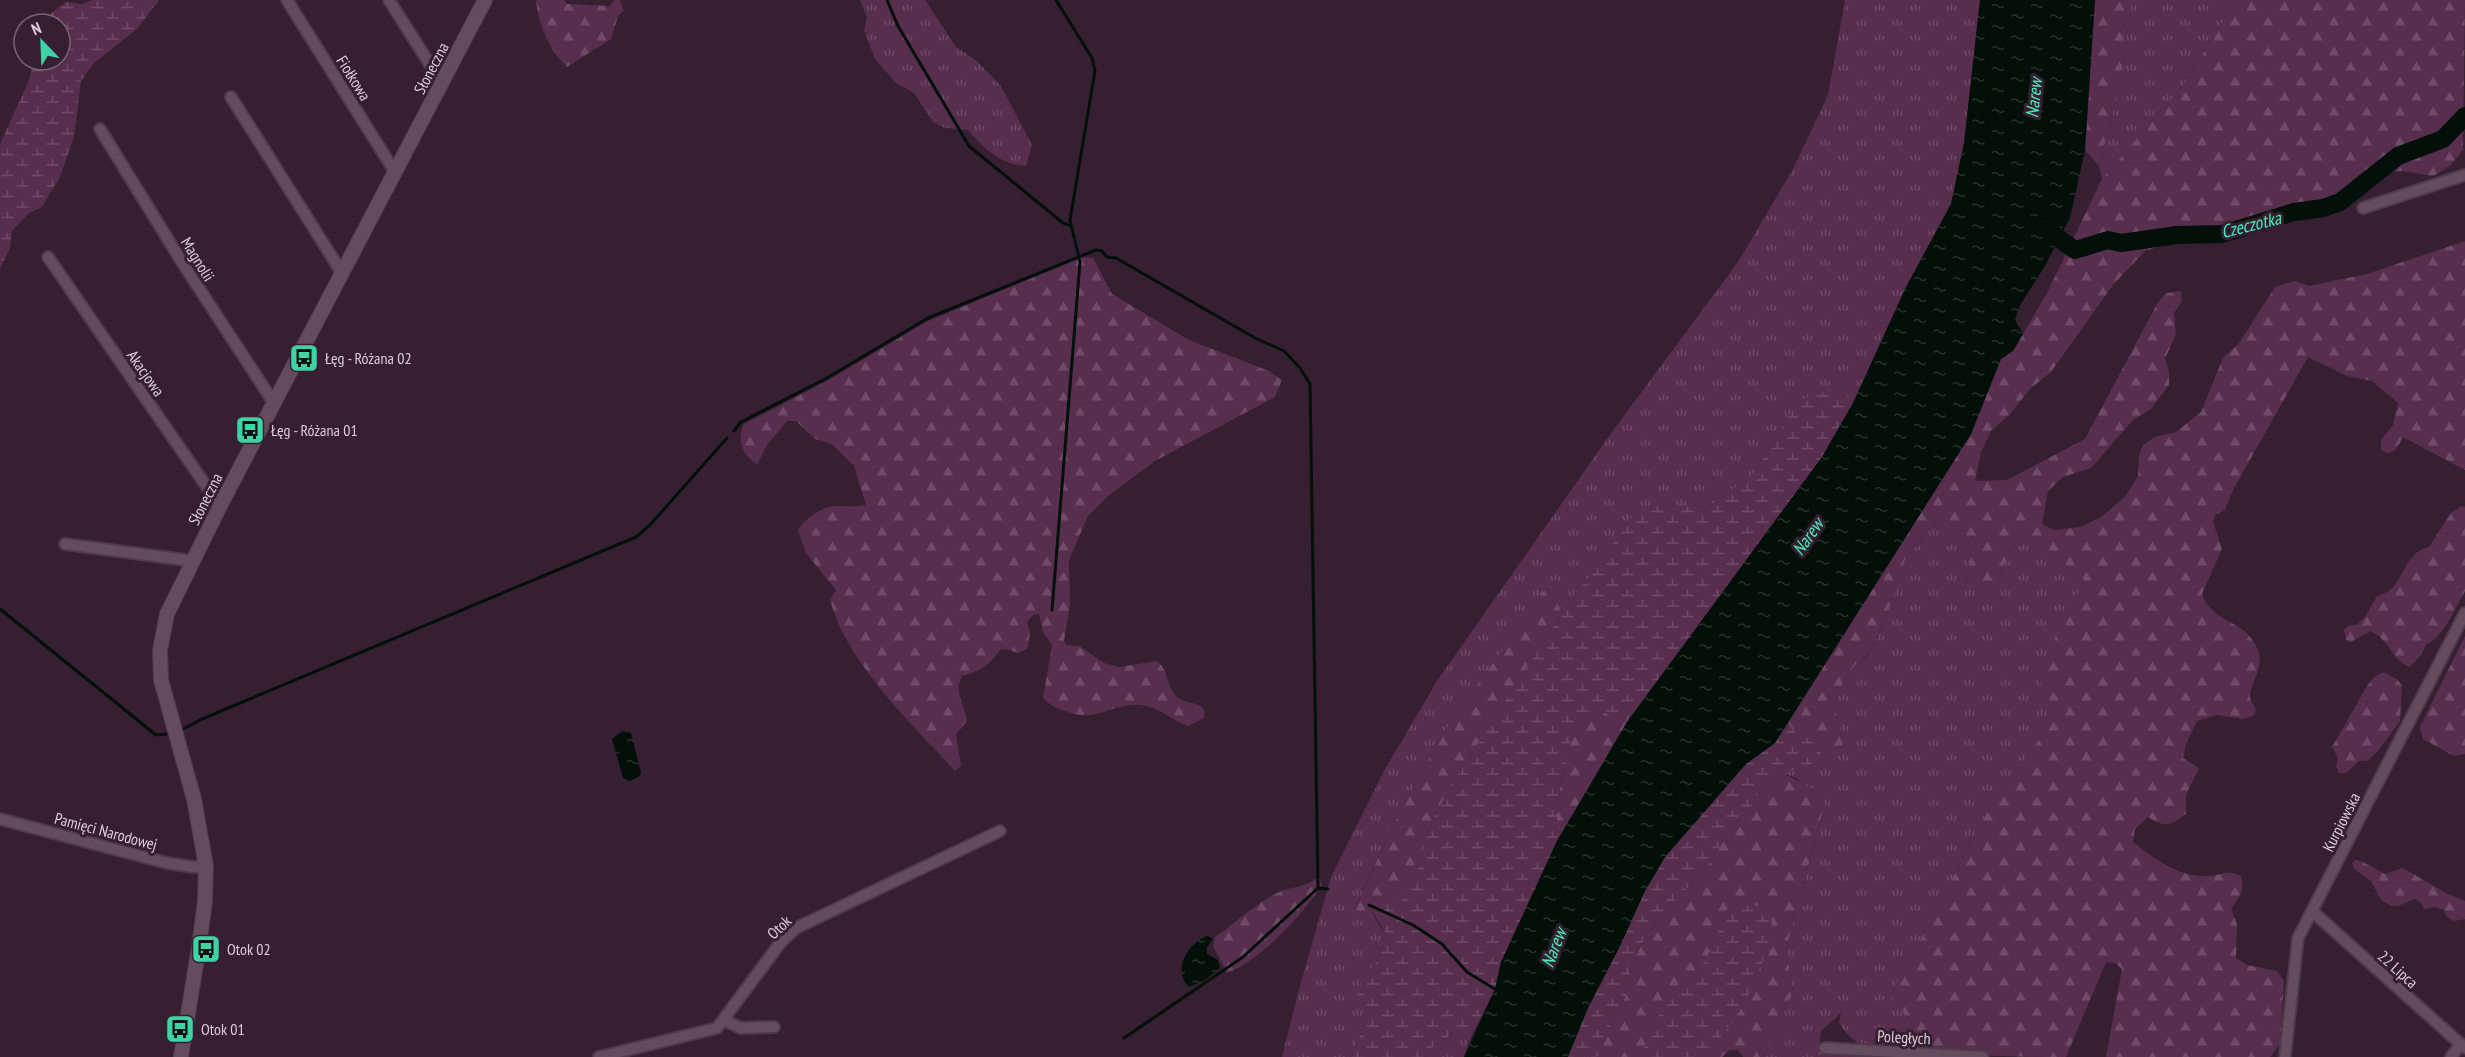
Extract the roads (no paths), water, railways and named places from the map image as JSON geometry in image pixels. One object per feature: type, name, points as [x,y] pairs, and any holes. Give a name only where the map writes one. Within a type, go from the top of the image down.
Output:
[{"type":"street","name":"Fiołkowa","points":[[287,0],[395,172]]},
{"type":"street","points":[[389,0],[442,81]]},
{"type":"street","name":"Słoneczna","points":[[181,1057],[205,901],[206,867],[194,799],[163,692],[160,671],[161,637],[167,614],[219,506],[485,0]]},
{"type":"street","points":[[231,96],[342,273]]},
{"type":"street","name":"Magnolii","points":[[100,129],[178,258],[274,403]]},
{"type":"street","points":[[2363,208],[2465,175]]},
{"type":"street","name":"Akacjowa","points":[[48,257],[219,506]]},
{"type":"street","points":[[65,544],[193,561]]},
{"type":"street","name":"Kurpiowska","points":[[2285,1057],[2296,944],[2465,613]]},
{"type":"street","name":"Pamięci Narodowej","points":[[0,819],[167,863],[206,867]]},
{"type":"street","name":"Otok","points":[[599,1057],[717,1028],[781,942],[796,928],[1000,831]]},
{"type":"street","name":"22 Lipca","points":[[2312,912],[2463,1046]]},
{"type":"street","points":[[723,1020],[741,1028],[774,1027]]},
{"type":"street","points":[[2451,1057],[2463,1046]]},
{"type":"street","name":"Poległych","points":[[1825,1048],[1983,1057]]},
{"type":"water","name":"Narew","points":[[1980,0],[2095,0],[2085,150],[2070,218],[2045,266],[2020,305],[2015,320],[2023,334],[2013,351],[2001,359],[1971,434],[1775,743],[1746,764],[1665,857],[1645,891],[1587,1010],[1568,1057],[1464,1057],[1495,989],[1501,962],[1557,841],[1627,722],[1822,457],[1853,403],[1906,287],[1951,204],[1964,143]]},
{"type":"water","points":[[622,731],[631,733],[641,773],[640,776],[630,781],[623,778],[612,739]]},
{"type":"water","points":[[1207,936],[1213,939],[1207,947],[1207,954],[1218,960],[1220,968],[1205,980],[1189,987],[1182,973],[1184,958],[1193,945]]},
{"type":"waterway","points":[[887,0],[898,26],[969,146],[1063,223],[1071,226]]},
{"type":"waterway","points":[[1052,610],[1080,262],[1070,220],[1095,71],[1092,58],[1056,0]]},
{"type":"waterway","name":"Czeczotka","points":[[2040,225],[2075,250],[2108,240],[2121,243],[2177,235],[2222,234],[2294,212],[2323,208],[2340,202],[2398,156],[2443,139],[2465,116]]},
{"type":"waterway","points":[[734,431],[741,422],[825,379],[928,318],[1096,250],[1102,251],[1107,257],[1116,258],[1255,338],[1284,351],[1300,368],[1310,384],[1318,888],[1328,889]]},
{"type":"waterway","points":[[183,729],[636,537],[650,525],[727,438]]},
{"type":"waterway","points":[[0,609],[156,735],[166,734]]},
{"type":"waterway","points":[[1124,1038],[1243,957],[1318,888]]},
{"type":"waterway","points":[[1369,905],[1413,925],[1442,944],[1467,972],[1498,991]]},
{"type":"place","name":"Łęg - Różana 02","points":[[304,358]]},
{"type":"place","name":"Łęg - Różana 01","points":[[250,430]]},
{"type":"place","name":"Otok 02","points":[[206,949]]},
{"type":"place","name":"Otok 01","points":[[180,1029]]}]
